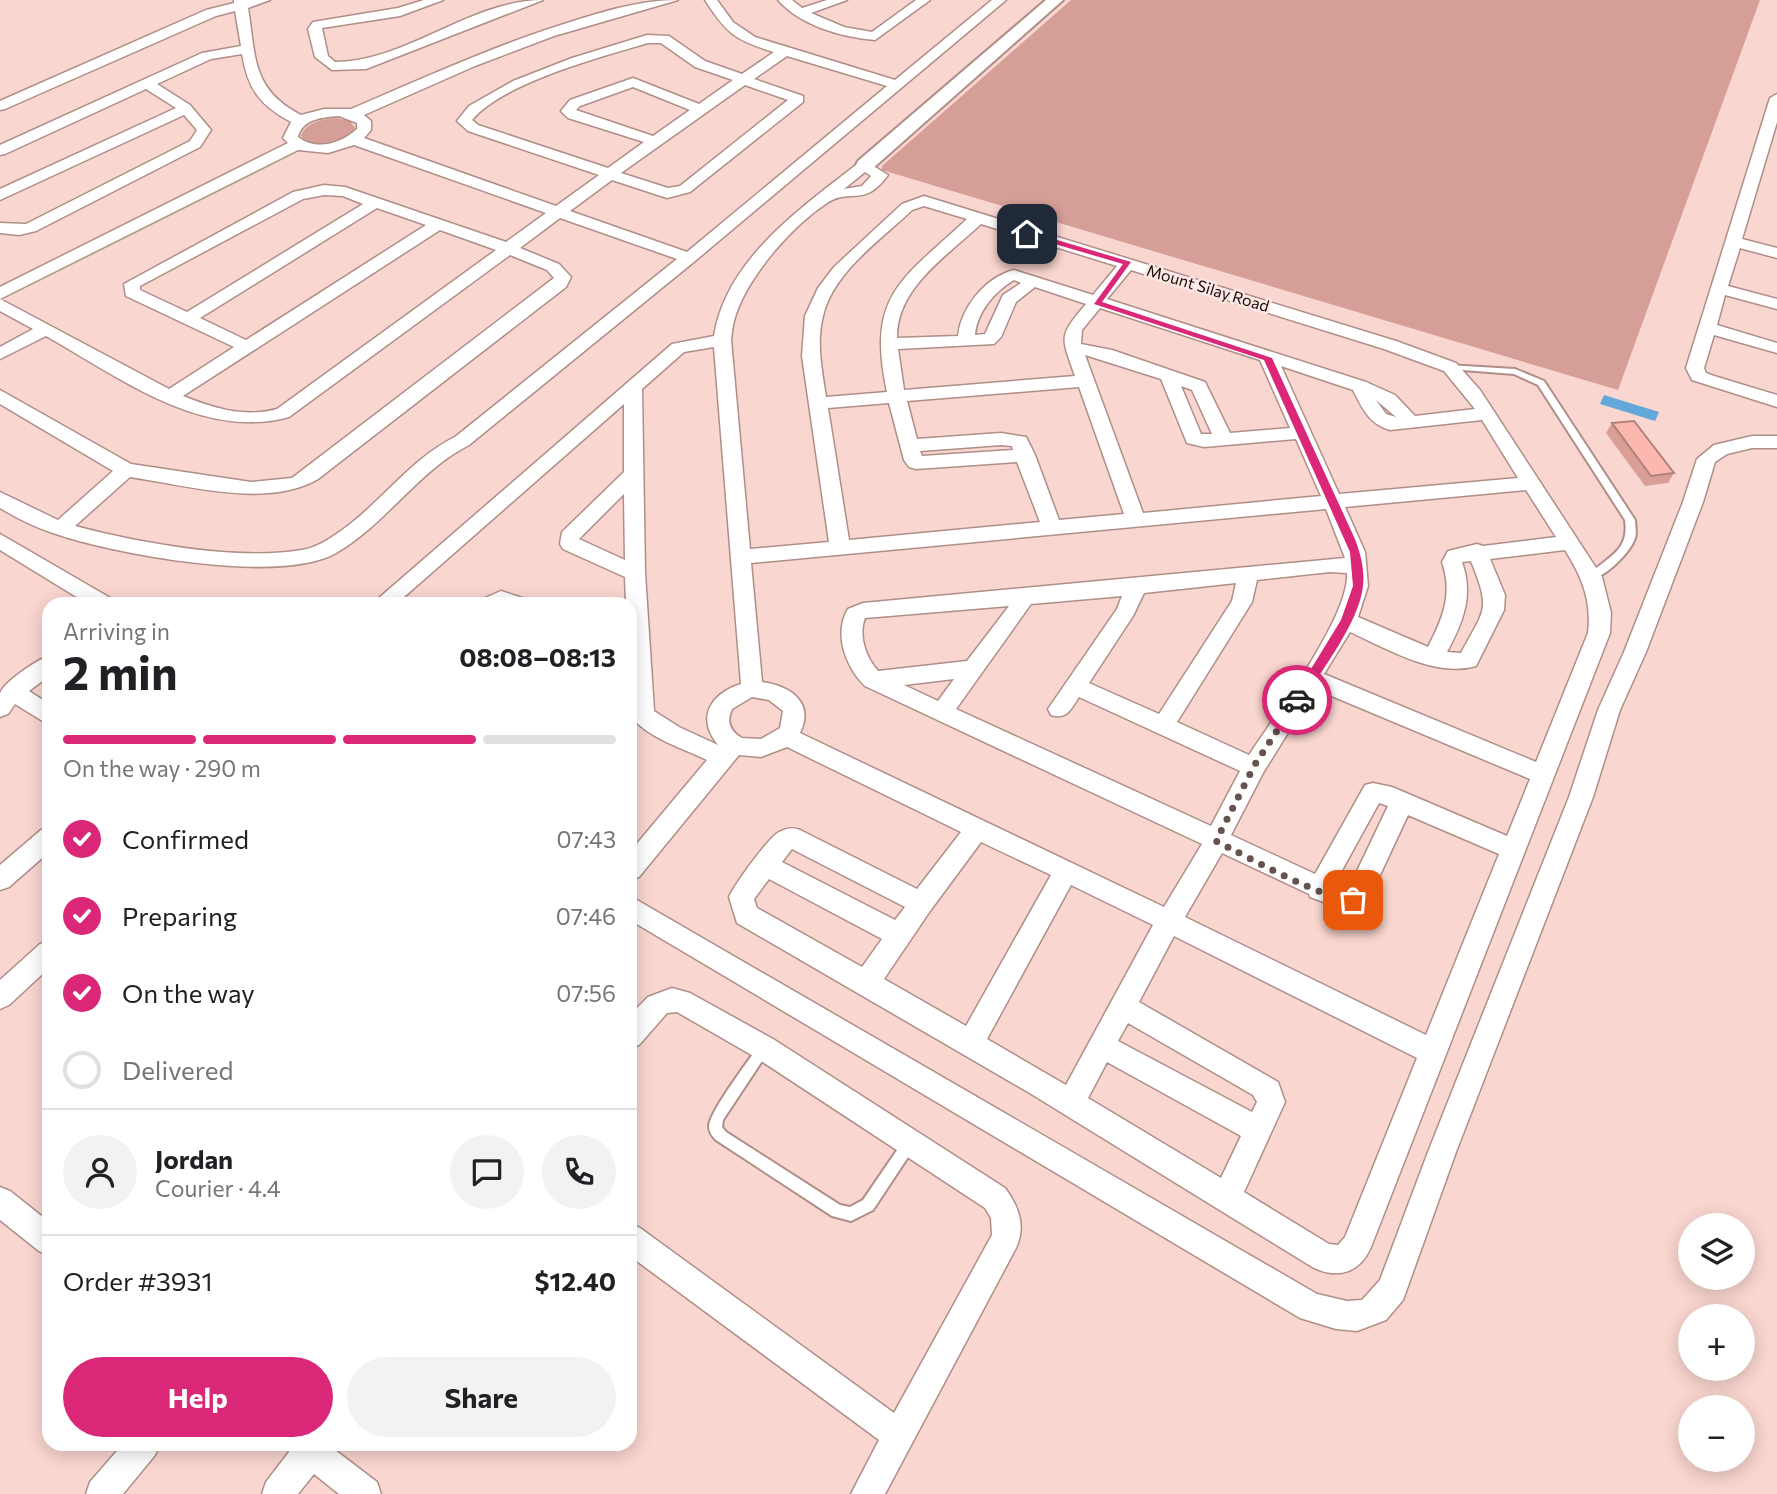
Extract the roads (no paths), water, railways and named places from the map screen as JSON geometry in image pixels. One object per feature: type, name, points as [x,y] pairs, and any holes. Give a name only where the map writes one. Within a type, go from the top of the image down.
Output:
[{"type":"street","points":[[0,106],[211,13],[240,2],[264,0]]},
{"type":"street","points":[[378,0],[383,15]]},
{"type":"street","points":[[437,0],[383,15],[316,27],[322,57],[326,62],[340,68],[361,66],[478,19],[537,0]]},
{"type":"street","points":[[353,114],[510,45],[585,21],[671,0]]},
{"type":"street","points":[[711,0],[738,34],[783,51],[897,85]]},
{"type":"street","points":[[784,0],[797,13],[816,21],[875,36],[924,0]]},
{"type":"street","points":[[797,13],[841,0]]},
{"type":"street","points":[[0,499],[27,516],[82,535],[178,551],[269,561],[296,559],[326,550],[377,512],[441,452],[462,441],[689,258],[1000,0]]},
{"type":"street","points":[[752,689],[722,341],[727,314],[752,268],[764,253],[827,197],[867,190],[880,175],[865,165],[1055,0]]},
{"type":"street","points":[[240,2],[253,77],[264,96],[279,110],[301,121]]},
{"type":"street","points":[[647,39],[664,39],[700,64],[798,99],[685,189],[676,193],[611,175],[473,128],[464,121],[467,112],[476,105],[555,69],[647,39]]},
{"type":"street","points":[[0,150],[207,56],[247,49]]},
{"type":"street","points":[[0,304],[169,397],[197,409],[255,419],[283,413],[699,109],[783,51]]},
{"type":"street","points":[[655,141],[573,115],[568,111],[575,103],[633,82],[699,109]]},
{"type":"street","points":[[0,228],[30,228],[187,150],[204,130],[181,101],[145,84]]},
{"type":"street","points":[[1777,98],[1774,117],[1759,153],[1695,368],[1698,376],[1777,401]]},
{"type":"street","points":[[0,195],[185,109]]},
{"type":"street","points":[[323,113],[353,114],[360,117],[366,125],[354,140],[330,148],[312,148],[298,144],[290,138],[290,133],[301,121],[323,113]]},
{"type":"street","points":[[354,140],[689,258]]},
{"type":"street","points":[[0,294],[298,144]]},
{"type":"street","points":[[1759,153],[1777,158]]},
{"type":"street","points":[[0,396],[126,470],[251,488],[296,484],[560,283],[563,276],[553,267],[509,249],[337,190],[308,192],[132,284],[132,292],[249,348]]},
{"type":"street","name":"Mount Silay Road","points":[[818,403],[810,341],[814,317],[826,288],[840,270],[907,206],[924,201],[1390,345],[1450,368]]},
{"type":"street","points":[[188,318],[375,203]]},
{"type":"street","points":[[977,219],[897,300],[887,327],[898,396],[910,446],[1013,439],[1021,442],[1051,524]]},
{"type":"street","points":[[169,397],[437,225]]},
{"type":"street","points":[[1732,241],[1777,253]]},
{"type":"street","points":[[1128,263],[1074,329],[1072,343],[1134,515]]},
{"type":"street","points":[[965,341],[970,318],[1004,278],[1014,275],[1360,386],[1380,420],[1390,424],[1487,414]]},
{"type":"street","points":[[889,344],[988,340],[992,337],[1009,299],[1032,282]]},
{"type":"street","points":[[1718,288],[1777,304]]},
{"type":"street","points":[[1707,328],[1777,348]]},
{"type":"street","points":[[0,354],[46,329]]},
{"type":"street","points":[[390,597],[678,348],[722,341]]},
{"type":"street","points":[[1074,348],[1106,354],[1199,386],[1223,439]]},
{"type":"street","points":[[1070,1104],[1169,921],[1216,841],[1254,766],[1346,621],[1358,586],[1355,552],[1268,358]]},
{"type":"street","points":[[921,903],[792,837],[785,840],[764,864],[741,898],[746,915],[867,982],[1324,1258],[1336,1261],[1348,1258],[1356,1247],[1599,634],[1601,613],[1592,577],[1474,394],[1450,368]]},
{"type":"street","points":[[1168,375],[1190,436],[1204,441],[1303,433]]},
{"type":"street","points":[[839,542],[818,403],[1086,381]]},
{"type":"street","points":[[633,385],[635,597]]},
{"type":"street","points":[[637,911],[1311,1307],[1349,1318],[1367,1315],[1383,1304],[1392,1289],[1581,797],[1609,710],[1635,652],[1693,502],[1706,459],[1721,449],[1767,440],[1777,442]]},
{"type":"street","points":[[61,528],[126,470]]},
{"type":"street","points":[[635,473],[569,537],[570,544],[635,573]]},
{"type":"street","points":[[740,551],[1530,479]]},
{"type":"street","points":[[0,541],[93,597]]},
{"type":"street","points":[[1434,657],[1460,598],[1452,558],[1477,551],[1569,543]]},
{"type":"street","points":[[1346,621],[1434,657],[1454,662],[1468,660],[1494,610],[1495,595],[1477,551]]},
{"type":"street","points":[[1356,566],[1249,573],[1136,587],[855,614],[852,623],[857,657],[864,673],[873,680],[1344,900],[1357,897],[1402,802]]},
{"type":"street","points":[[1163,726],[1242,602],[1249,573]]},
{"type":"street","points":[[1059,709],[1126,611],[1136,587]]},
{"type":"street","points":[[942,712],[1019,608],[1023,597]]},
{"type":"street","points":[[873,680],[973,669]]},
{"type":"street","points":[[42,670],[7,700],[42,713]]},
{"type":"street","points":[[1311,678],[1543,775]]},
{"type":"street","points":[[1075,685],[1254,766]]},
{"type":"street","points":[[637,722],[728,751],[756,749],[778,743],[787,737],[796,717],[788,698],[766,689],[752,689],[731,696],[718,713],[719,730],[728,751]]},
{"type":"street","points":[[787,737],[1433,1052]]},
{"type":"street","points":[[637,862],[728,751]]},
{"type":"street","points":[[1319,890],[1373,792],[1384,794],[1513,849]]},
{"type":"street","points":[[867,982],[921,903],[978,828]]},
{"type":"street","points":[[0,880],[42,843]]},
{"type":"street","points":[[764,864],[899,935]]},
{"type":"street","points":[[970,1044],[1066,871]]},
{"type":"street","points":[[0,997],[42,958]]},
{"type":"street","points":[[637,1028],[660,1002],[670,998],[681,1001],[764,1048],[995,1198],[1004,1209],[1009,1222],[1006,1238],[867,1494]]},
{"type":"street","points":[[1124,1007],[1268,1091],[1271,1102],[1256,1129],[1227,1197]]},
{"type":"street","points":[[1102,1046],[1256,1129]]},
{"type":"street","points":[[0,1201],[42,1235]]},
{"type":"street","points":[[637,1243],[899,1436]]},
{"type":"street","points":[[102,1494],[138,1451]]},
{"type":"street","points":[[278,1494],[307,1451]]},
{"type":"street","points":[[316,1451],[365,1494]]},
{"type":"lane","points":[[1450,368],[1515,372],[1541,383],[1630,520],[1633,530],[1629,545],[1592,577]]},
{"type":"lane","points":[[764,1048],[717,1118],[715,1129],[721,1136],[838,1211],[851,1214],[860,1212],[884,1183],[910,1143]]},
{"type":"water","points":[[1604,395],[1659,412],[1655,421],[1600,404]]}]
